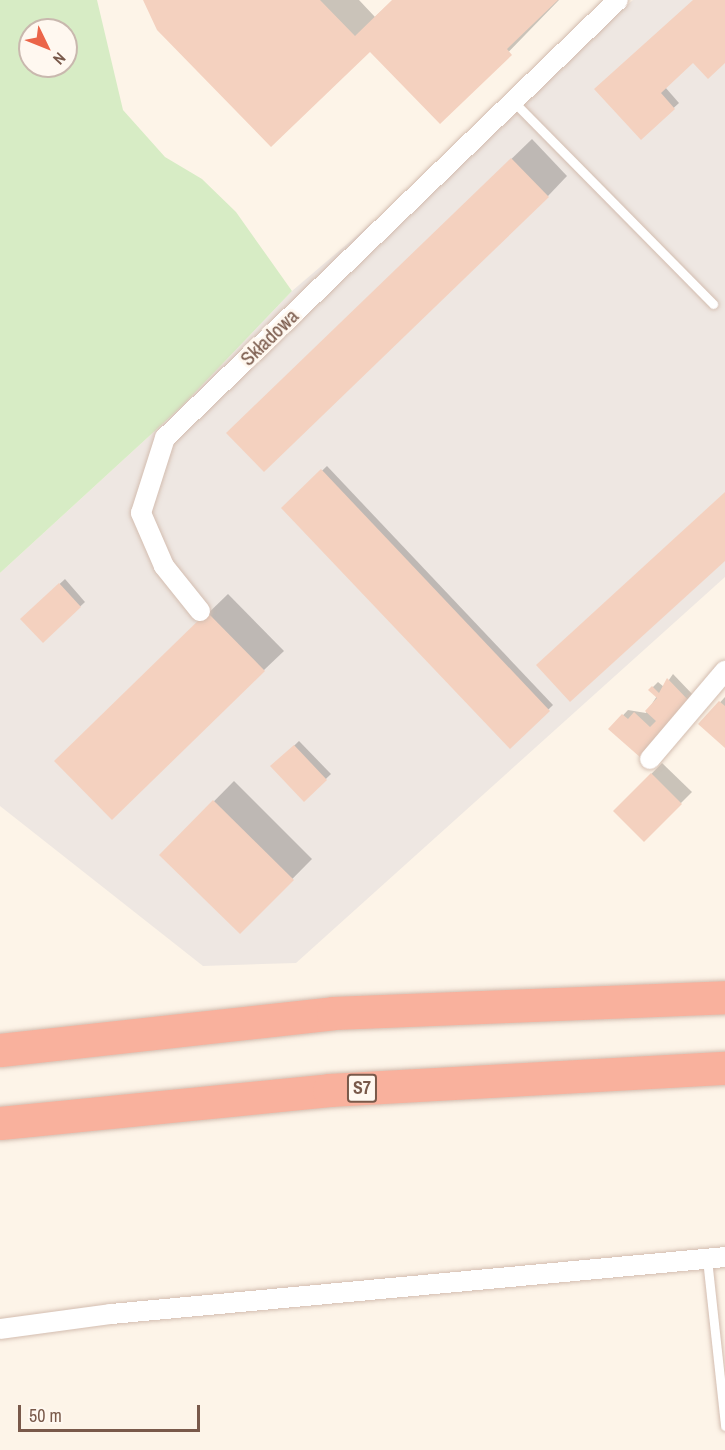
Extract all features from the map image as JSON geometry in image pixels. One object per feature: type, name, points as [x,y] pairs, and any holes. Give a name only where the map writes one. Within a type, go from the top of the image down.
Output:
[{"type":"highway","points":[[0,1050],[333,1013],[725,998]]},
{"type":"highway","name":"S7","points":[[0,1123],[329,1090],[725,1068]]},
{"type":"street","name":"Składowa","points":[[200,611],[164,566],[141,513],[165,438],[618,0]]},
{"type":"street","points":[[650,759],[725,671]]},
{"type":"street","points":[[0,1329],[123,1312],[716,1258]]},
{"type":"lane","points":[[513,101],[713,304]]},
{"type":"lane","points":[[716,1258],[725,1425]]},
{"type":"shaded area","points":[[633,0],[725,0],[725,577],[296,963],[203,966],[0,806],[0,573],[182,406],[292,291]]},
{"type":"green space","points":[[0,0],[97,0],[123,110],[165,157],[202,179],[236,212],[292,291],[182,406],[0,573]]},
{"type":"building","points":[[143,0],[320,0],[355,36],[392,0],[558,0],[507,49],[512,55],[440,124],[370,52],[271,147],[157,30]]},
{"type":"building","points":[[693,0],[725,0],[725,63],[708,79],[693,63],[661,93],[675,109],[641,140],[594,89]]},
{"type":"building","points":[[511,158],[549,197],[264,472],[226,433]]},
{"type":"building","points":[[321,469],[550,711],[510,749],[281,508]]},
{"type":"building","points":[[725,492],[725,561],[570,702],[536,665]]},
{"type":"building","points":[[59,583],[81,607],[43,643],[20,619]]},
{"type":"building","points":[[207,612],[265,671],[112,820],[54,761]]},
{"type":"building","points":[[667,678],[691,703],[641,758],[608,729],[622,714],[628,719],[634,712],[650,727],[656,721],[645,711],[657,698],[648,690],[652,686],[659,693]]},
{"type":"building","points":[[719,701],[725,706],[725,748],[698,724]]},
{"type":"building","points":[[294,745],[327,780],[304,802],[270,766]]},
{"type":"building","points":[[651,773],[682,804],[644,842],[613,811]]},
{"type":"building","points":[[213,800],[294,880],[240,934],[159,855]]}]
